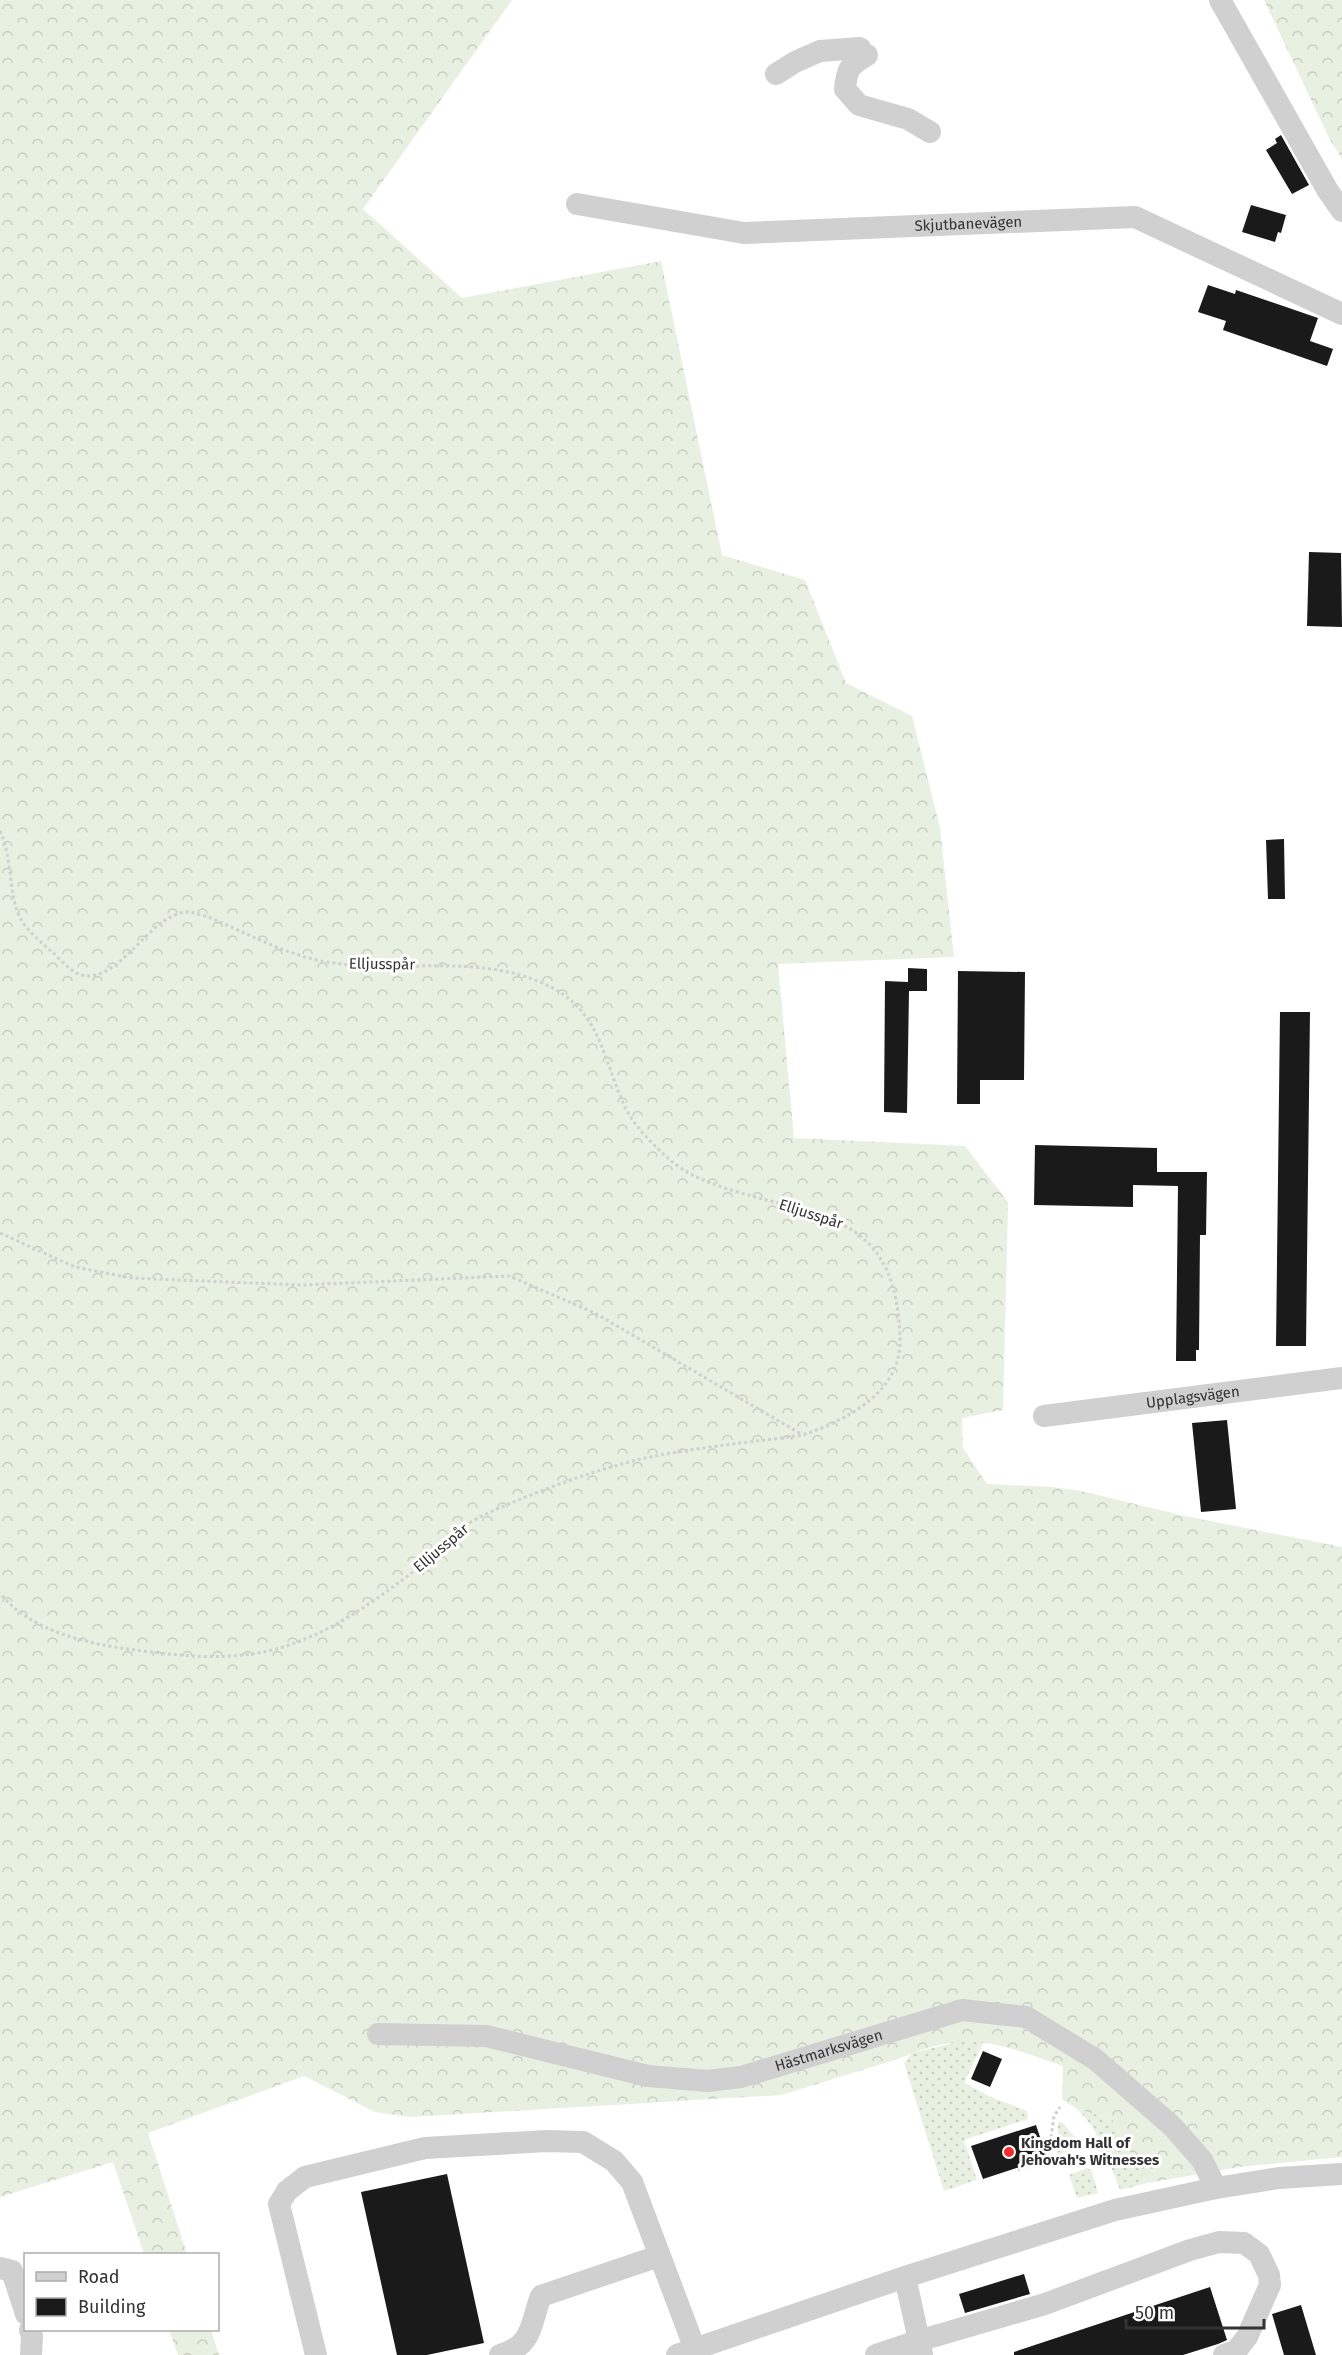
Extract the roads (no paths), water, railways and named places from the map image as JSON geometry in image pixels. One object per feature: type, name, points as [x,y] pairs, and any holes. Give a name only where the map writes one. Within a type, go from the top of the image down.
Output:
[{"type":"street","points":[[1220,0],[1328,191],[1342,211]]},
{"type":"street","points":[[776,74],[795,62],[820,51],[863,52],[847,71],[845,89],[859,105],[908,119],[930,132]]},
{"type":"street","name":"Skjutbanevägen","points":[[577,204],[744,233],[1136,217],[1342,314]]},
{"type":"street","name":"Upplagsvägen","points":[[1044,1416],[1342,1378]]},
{"type":"street","name":"Hästmarksvägen","points":[[378,2034],[486,2036],[648,2076],[708,2081],[741,2077],[962,2010],[1026,2017],[1095,2059],[1172,2126],[1202,2160],[1216,2187]]},
{"type":"street","points":[[316,2355],[279,2204],[286,2191],[305,2177],[425,2148],[547,2141],[583,2142],[614,2161],[632,2182],[659,2256],[686,2352],[905,2277],[1115,2210],[1216,2187],[1279,2178],[1342,2174]]},
{"type":"street","points":[[876,2355],[913,2350],[1190,2250],[1219,2242],[1244,2243],[1259,2254],[1269,2275],[1270,2285],[1247,2337],[1236,2351],[1224,2355]]},
{"type":"street","points":[[500,2355],[513,2351],[530,2335],[533,2316],[541,2296],[659,2256]]},
{"type":"street","points":[[0,2268],[12,2271],[24,2308]]},
{"type":"street","points":[[905,2277],[913,2350]]},
{"type":"street","points":[[30,2331],[31,2355]]},
{"type":"place","name":"Kingdom Hall of Jehovah's Witnesses","points":[[1009,2152]]}]
